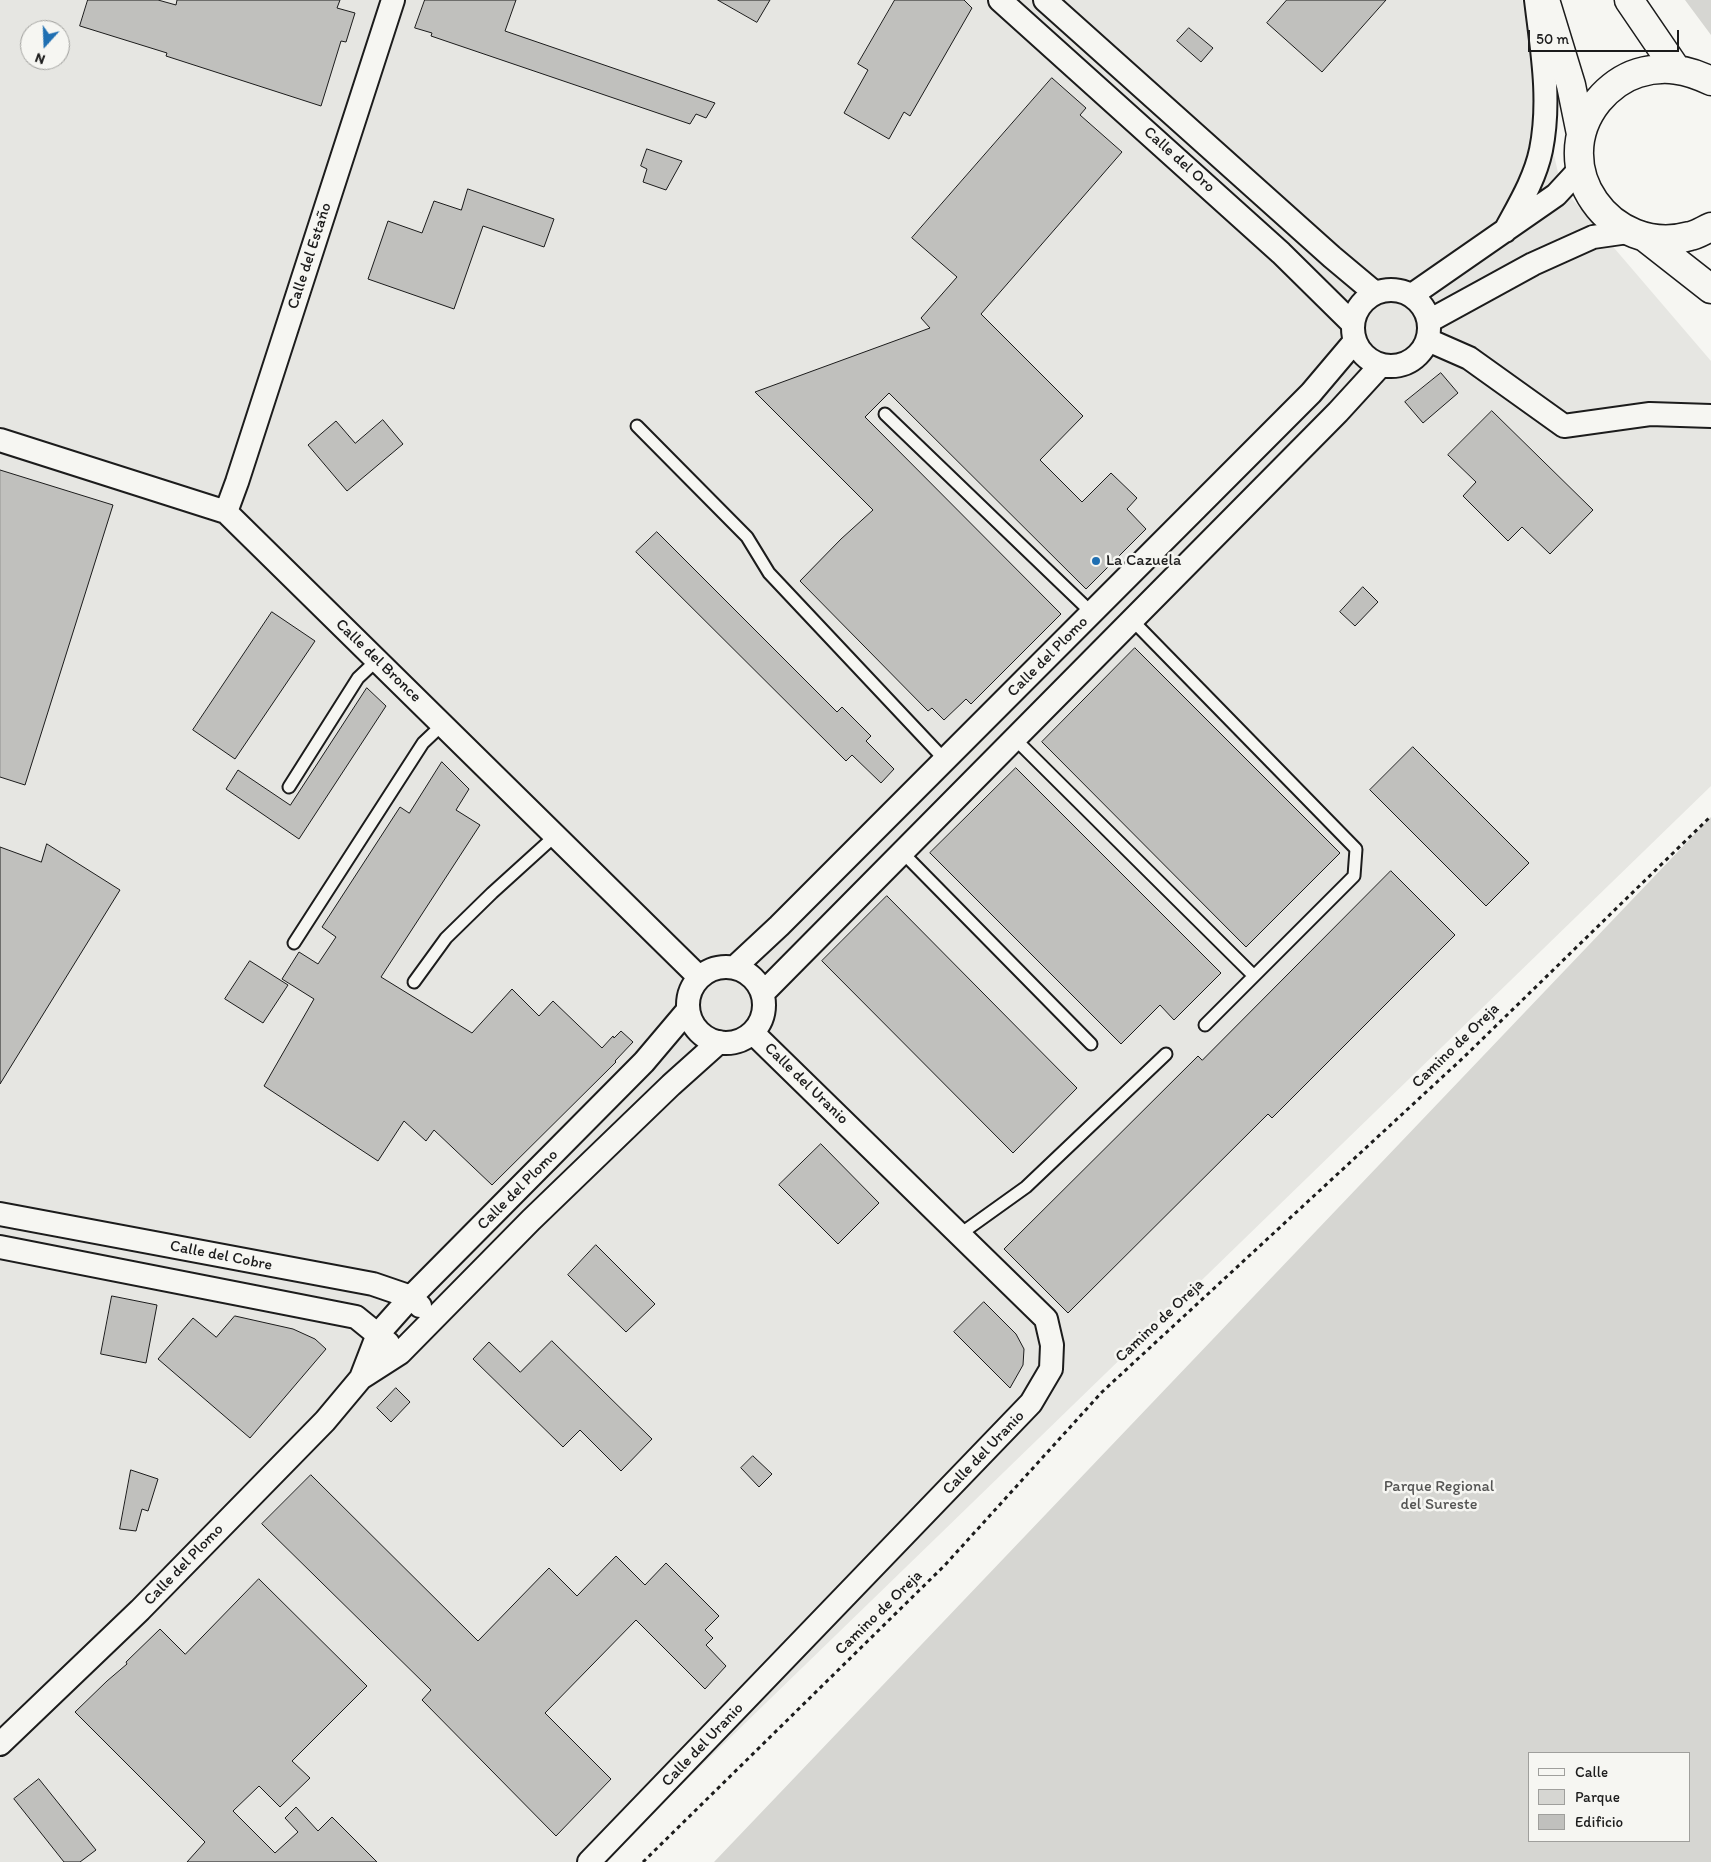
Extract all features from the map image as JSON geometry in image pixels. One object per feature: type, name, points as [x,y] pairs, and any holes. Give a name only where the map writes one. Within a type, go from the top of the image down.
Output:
[{"type":"main road","points":[[1545,0],[1571,85],[1581,134]]},
{"type":"main road","points":[[1629,0],[1676,69]]},
{"type":"main road","points":[[1711,82],[1696,74],[1676,69],[1651,69],[1627,77],[1606,91],[1591,110],[1581,134],[1579,151],[1580,169],[1589,195],[1606,217],[1637,235],[1711,289]]},
{"type":"main road","points":[[1637,235],[1668,240],[1691,236],[1711,227]]},
{"type":"street","name":"Calle del Estaño","points":[[226,512],[393,0]]},
{"type":"street","name":"Calle del Oro","points":[[1000,0],[1274,246],[1310,280],[1354,332]]},
{"type":"street","points":[[1045,0],[1332,257],[1375,293]]},
{"type":"street","points":[[1505,231],[1529,186],[1541,151],[1546,108],[1545,78],[1536,0]]},
{"type":"street","points":[[1412,295],[1556,195],[1580,169]]},
{"type":"street","points":[[1637,235],[1593,237],[1517,272],[1429,330],[1418,356],[1400,365],[1381,365],[1370,360],[1361,352],[1354,332],[1357,311],[1364,301],[1375,293],[1394,289],[1412,295],[1424,306],[1429,330],[1564,426],[1650,414],[1711,416]]},
{"type":"street","name":"Calle del Plomo","points":[[735,967],[779,926],[1311,394],[1354,332]]},
{"type":"street","name":"Calle del Plomo","points":[[763,993],[1338,412],[1381,365]]},
{"type":"street","name":"Calle del Bronce","points":[[0,440],[226,512],[699,977]]},
{"type":"street","points":[[722,966],[735,967],[747,972],[757,981],[763,993],[765,1007],[761,1021],[753,1032],[743,1040],[731,1043],[719,1042],[704,1036],[693,1024],[688,1010],[688,998],[692,987],[699,977],[710,970],[722,966]]},
{"type":"street","name":"Calle del Plomo","points":[[361,1378],[378,1334],[411,1298],[644,1062],[688,1010]]},
{"type":"street","name":"Calle del Uranio","points":[[589,1862],[1031,1403],[1051,1369],[1052,1345],[1046,1319],[753,1032]]},
{"type":"street","name":"Calle del Plomo","points":[[0,1744],[154,1596],[325,1421],[361,1378],[400,1353],[531,1220],[650,1105],[719,1042]]},
{"type":"street","name":"Calle del Cobre","points":[[0,1214],[373,1284],[411,1298],[434,1318]]},
{"type":"street","name":"Calle del Cobre","points":[[0,1247],[356,1317],[400,1353]]},
{"type":"lane","points":[[885,414],[1092,613]]},
{"type":"lane","points":[[637,426],[746,537],[769,573],[945,760]]},
{"type":"lane","points":[[1132,620],[1356,849],[1354,876],[1253,975],[1206,1025]]},
{"type":"lane","points":[[289,787],[358,678],[377,660]]},
{"type":"lane","points":[[294,943],[423,743],[443,724]]},
{"type":"lane","points":[[1014,738],[1253,975]]},
{"type":"lane","points":[[414,982],[446,938],[492,892],[556,835]]},
{"type":"lane","points":[[902,852],[1091,1044]]},
{"type":"lane","points":[[959,1234],[1026,1187],[1166,1054]]},
{"type":"path","name":"Camino de Oreja","points":[[643,1862],[945,1565],[1102,1392],[1464,1056],[1711,816]]},
{"type":"shaded area","points":[[0,0],[1522,0],[1561,186],[1711,361],[1711,786],[602,1862],[0,1862]]},
{"type":"green space","points":[[1685,0],[1711,0],[1711,35]]},
{"type":"green space","name":"Parque Regional del Sureste","points":[[1711,817],[1711,1862],[714,1862]]},
{"type":"building","points":[[88,0],[158,0],[176,5],[177,0],[340,0],[337,8],[355,13],[346,42],[341,41],[321,106],[166,56],[167,53],[80,26]]},
{"type":"building","points":[[425,0],[516,0],[505,31],[715,103],[706,118],[696,114],[690,124],[431,36],[432,33],[415,28]]},
{"type":"building","points":[[718,0],[770,0],[757,22]]},
{"type":"building","points":[[895,0],[964,0],[972,8],[910,116],[904,112],[889,139],[844,113],[868,70],[858,64]]},
{"type":"building","points":[[1287,0],[1386,0],[1322,72],[1267,23]]},
{"type":"building","points":[[1189,28],[1213,48],[1201,62],[1177,41]]},
{"type":"building","points":[[1052,78],[1086,108],[1080,115],[1122,152],[981,314],[1083,416],[1040,460],[1082,502],[1111,473],[1137,498],[1127,509],[1146,529],[1086,589],[889,393],[865,417],[1061,614],[971,704],[966,699],[944,720],[932,708],[928,711],[800,581],[841,539],[873,510],[755,392],[930,328],[921,318],[957,277],[912,238]]},
{"type":"building","points":[[647,149],[682,161],[666,190],[643,182],[647,169],[641,166]]},
{"type":"building","points":[[468,189],[554,219],[544,247],[483,226],[454,309],[368,279],[388,221],[422,233],[434,201],[461,210]]},
{"type":"building","points":[[1441,373],[1458,393],[1423,423],[1405,402]]},
{"type":"building","points":[[1492,411],[1593,510],[1550,554],[1522,527],[1508,541],[1463,496],[1476,482],[1448,455]]},
{"type":"building","points":[[383,420],[403,444],[347,491],[308,445],[336,421],[355,443]]},
{"type":"building","points":[[0,470],[113,505],[25,785],[0,777]]},
{"type":"building","points":[[657,532],[837,712],[842,707],[871,736],[866,741],[894,769],[881,783],[852,755],[846,761],[636,552]]},
{"type":"building","points":[[1363,587],[1378,602],[1355,626],[1340,612]]},
{"type":"building","points":[[272,612],[315,641],[235,759],[193,730]]},
{"type":"building","points":[[1135,648],[1340,853],[1246,947],[1042,742]]},
{"type":"building","points":[[367,688],[386,706],[299,839],[226,789],[238,770],[290,805]]},
{"type":"building","points":[[1413,747],[1529,863],[1486,906],[1370,790]]},
{"type":"building","points":[[442,762],[469,789],[456,810],[480,825],[381,977],[472,1033],[512,989],[539,1016],[553,1001],[602,1048],[613,1036],[614,1038],[621,1031],[633,1042],[616,1062],[492,1185],[434,1130],[426,1141],[404,1121],[378,1161],[264,1086],[314,999],[282,979],[299,952],[318,964],[336,937],[322,927],[400,807],[409,813]]},
{"type":"building","points":[[1016,768],[1221,973],[1174,1020],[1160,1005],[1121,1044],[930,853]]},
{"type":"building","points":[[47,844],[120,890],[0,1084],[0,847],[41,862]]},
{"type":"building","points":[[1391,871],[1455,935],[1272,1118],[1268,1114],[1068,1313],[1004,1249],[1198,1056],[1202,1060]]},
{"type":"building","points":[[887,896],[1077,1088],[1013,1153],[822,961]]},
{"type":"building","points":[[250,961],[288,985],[263,1023],[225,999]]},
{"type":"building","points":[[821,1144],[879,1203],[838,1244],[779,1185]]},
{"type":"building","points":[[596,1245],[655,1304],[626,1332],[568,1275]]},
{"type":"building","points":[[112,1296],[157,1305],[146,1363],[101,1354]]},
{"type":"building","points":[[984,1302],[1016,1334],[1024,1349],[1023,1365],[1010,1388],[954,1332]]},
{"type":"building","points":[[235,1316],[293,1329],[315,1339],[326,1349],[250,1438],[158,1359],[193,1318],[216,1337]]},
{"type":"building","points":[[552,1341],[652,1439],[621,1471],[580,1430],[563,1447],[473,1359],[489,1342],[520,1372]]},
{"type":"building","points":[[396,1388],[410,1402],[391,1422],[377,1408]]},
{"type":"building","points":[[753,1456],[772,1474],[759,1487],[741,1468]]},
{"type":"building","points":[[131,1470],[158,1479],[148,1511],[142,1509],[136,1531],[120,1529]]},
{"type":"building","points":[[311,1475],[478,1641],[549,1568],[577,1596],[616,1556],[645,1585],[666,1563],[719,1616],[705,1630],[713,1638],[706,1645],[726,1666],[705,1689],[636,1620],[545,1713],[611,1779],[556,1836],[422,1700],[431,1690],[262,1524]]},
{"type":"building","points":[[259,1579],[367,1686],[292,1761],[310,1778],[280,1807],[259,1786],[233,1811],[275,1853],[298,1832],[285,1818],[296,1807],[318,1831],[332,1817],[377,1862],[187,1862],[205,1842],[75,1712],[127,1664],[126,1662],[160,1629],[185,1654]]},
{"type":"building","points":[[39,1779],[96,1850],[80,1862],[64,1862],[14,1799]]},
{"type":"place","name":"La Cazuela","points":[[1096,561]]}]
